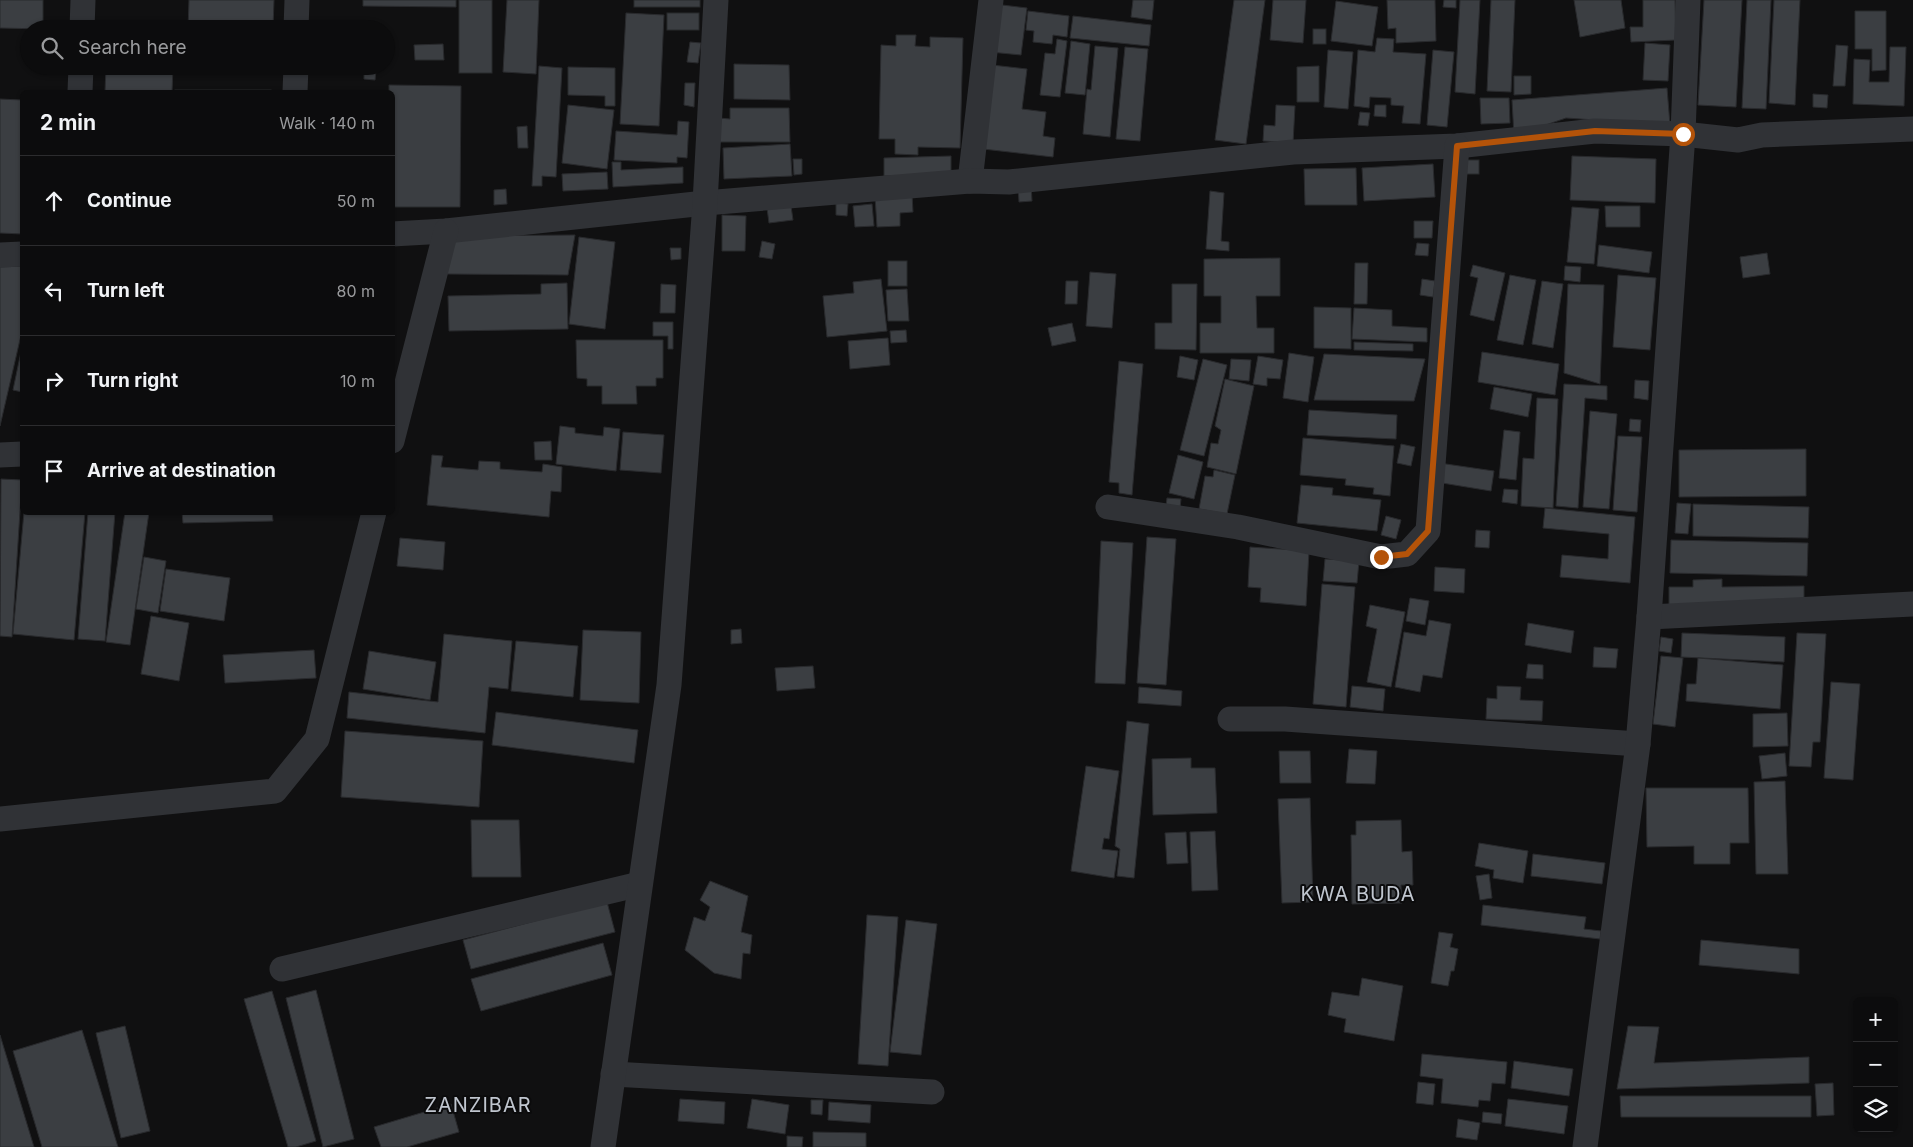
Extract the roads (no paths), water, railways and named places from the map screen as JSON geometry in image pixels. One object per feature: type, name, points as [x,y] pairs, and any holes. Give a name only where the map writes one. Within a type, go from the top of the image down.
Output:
[{"type":"street","points":[[82,20],[83,0]]},
{"type":"street","points":[[296,20],[297,0]]},
{"type":"street","points":[[603,1147],[669,685],[705,203],[716,0]]},
{"type":"street","points":[[970,181],[991,0]]},
{"type":"street","points":[[1585,1147],[1638,744],[1649,617],[1683,134],[1688,0]]},
{"type":"street","points":[[80,90],[81,75]]},
{"type":"street","points":[[296,75],[296,90]]},
{"type":"street","points":[[395,234],[446,231],[705,203],[970,181],[1008,182],[1293,152],[1457,146],[1595,131],[1683,134],[1738,140],[1762,135],[1913,129]]},
{"type":"street","points":[[1108,507],[1238,527],[1381,557],[1407,554],[1428,531],[1457,146]]},
{"type":"street","points":[[395,429],[446,231]]},
{"type":"street","points":[[0,255],[20,254]]},
{"type":"street","points":[[0,455],[20,454]]},
{"type":"street","points":[[0,819],[275,791],[317,739],[373,515]]},
{"type":"street","points":[[1649,617],[1913,604]]},
{"type":"street","points":[[1230,719],[1285,719],[1638,744]]},
{"type":"street","points":[[282,969],[640,884]]},
{"type":"street","points":[[613,1074],[932,1092]]},
{"type":"district","name":"KWA BUDA","points":[[1358,894]]},
{"type":"district","name":"ZANZIBAR","points":[[478,1105]]}]
